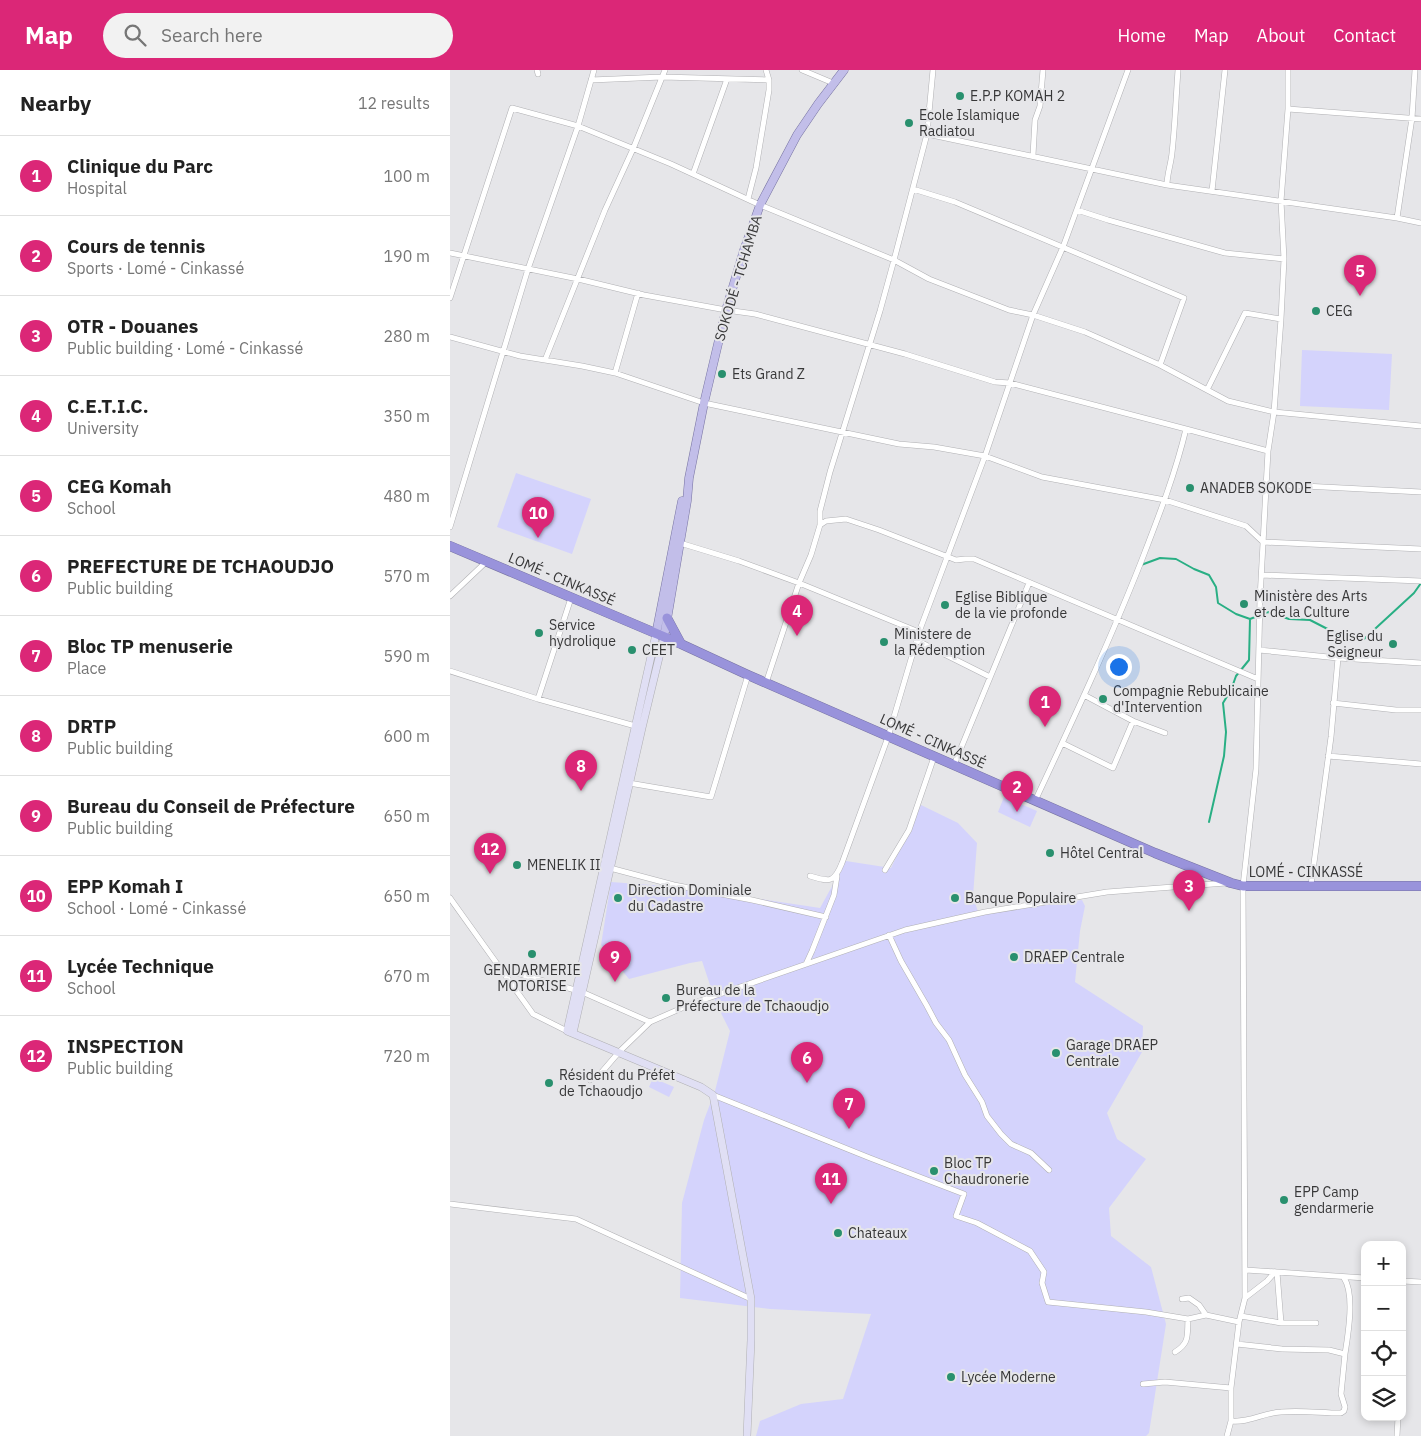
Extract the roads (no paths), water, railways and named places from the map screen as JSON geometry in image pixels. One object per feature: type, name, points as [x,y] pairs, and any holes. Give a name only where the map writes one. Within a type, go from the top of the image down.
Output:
[{"type":"highway","name":"LOMÉ - CINKASSÉ","points":[[450,546],[681,644],[888,737],[1155,853],[1231,883],[1243,886],[1421,886]]},
{"type":"highway","points":[[667,618],[681,644]]},
{"type":"main road","name":"SOKODÉ - TCHAMBA","points":[[660,635],[667,618],[689,478],[704,403],[726,310],[744,250],[760,205],[797,135],[844,70]]},
{"type":"main road","name":"SOKODÉ - TCHAMBA","points":[[660,635],[682,500],[689,478]]},
{"type":"main road","points":[[660,635],[570,1032],[701,1087],[713,1094],[751,1299],[747,1436]]},
{"type":"main road","points":[[579,992],[610,868],[639,727]]},
{"type":"street","points":[[450,526],[528,269],[578,126],[594,70]]},
{"type":"street","points":[[545,360],[605,210],[633,149],[665,70]]},
{"type":"street","points":[[748,199],[769,90],[766,70]]},
{"type":"street","points":[[802,70],[833,83]]},
{"type":"street","points":[[766,683],[799,583],[811,555],[820,525],[820,511],[830,472],[894,260],[927,134],[933,70]]},
{"type":"street","points":[[1033,155],[1035,120],[1040,106],[1043,70]]},
{"type":"street","points":[[806,964],[834,895],[837,876],[888,737],[916,640],[985,456],[1033,315],[1063,247],[1128,70]]},
{"type":"street","points":[[1167,185],[1167,176],[1172,156],[1178,70]]},
{"type":"street","points":[[1212,191],[1225,70]]},
{"type":"street","points":[[1227,1436],[1231,1421],[1231,1388],[1240,1319],[1245,1298],[1243,886],[1256,769],[1260,615],[1268,451],[1274,412],[1281,320],[1284,259],[1280,200],[1288,109],[1288,70]]},
{"type":"street","points":[[1397,218],[1412,118],[1415,70]]},
{"type":"street","points":[[591,80],[662,77],[769,80]]},
{"type":"street","points":[[693,174],[727,79]]},
{"type":"street","points":[[450,298],[512,108],[578,126],[693,174],[760,205],[894,260],[929,279],[1009,310],[1033,315],[1085,332],[1160,365],[1228,401],[1274,412],[1421,426]]},
{"type":"street","points":[[1288,109],[1421,119]]},
{"type":"street","points":[[927,134],[1167,185],[1280,200],[1421,223]]},
{"type":"street","points":[[913,189],[955,202],[1184,298],[1160,365]]},
{"type":"street","points":[[1077,210],[1225,253],[1284,259]]},
{"type":"street","points":[[450,253],[638,293],[756,314],[870,344],[995,382],[1010,383],[1268,451]]},
{"type":"street","points":[[615,373],[638,293]]},
{"type":"street","points":[[1207,390],[1245,313],[1281,320]]},
{"type":"street","points":[[450,337],[503,352],[615,373],[704,403],[899,444],[934,446],[985,456],[1042,477],[1165,500],[1246,526],[1263,542],[1421,549]]},
{"type":"street","points":[[1035,801],[1118,621],[1165,500],[1179,459],[1186,429]]},
{"type":"street","points":[[1267,484],[1421,492]]},
{"type":"street","points":[[820,525],[826,521],[846,519],[880,530],[956,560],[965,558],[974,560],[1258,679]]},
{"type":"street","points":[[680,543],[739,561],[799,583],[919,632]]},
{"type":"street","points":[[450,596],[486,562]]},
{"type":"street","points":[[1262,575],[1421,581]]},
{"type":"street","points":[[954,765],[1029,583]]},
{"type":"street","points":[[538,699],[571,598]]},
{"type":"street","points":[[916,640],[990,677]]},
{"type":"street","points":[[1259,650],[1338,658],[1421,663]]},
{"type":"street","points":[[1311,886],[1328,756],[1338,658]]},
{"type":"street","points":[[450,671],[538,699],[639,727]]},
{"type":"street","points":[[629,783],[711,797],[748,675]]},
{"type":"street","points":[[1084,695],[1133,721],[1165,733]]},
{"type":"street","points":[[1333,703],[1396,710],[1421,710]]},
{"type":"street","points":[[1062,743],[1113,768],[1133,721]]},
{"type":"street","points":[[1328,756],[1421,764]]},
{"type":"street","points":[[885,870],[909,830],[934,757]]},
{"type":"street","points":[[610,868],[674,885],[826,917]]},
{"type":"street","points":[[810,876],[828,880],[837,876]]},
{"type":"street","points":[[590,1080],[601,1073],[619,1052],[650,1022],[692,1004],[904,930],[985,912],[1098,894],[1231,883]]},
{"type":"street","points":[[450,898],[533,1014],[570,1032]]},
{"type":"street","points":[[889,935],[901,961],[936,1023],[949,1040],[965,1075],[982,1102],[987,1116],[1011,1144],[1031,1153],[1049,1170]]},
{"type":"street","points":[[499,968],[579,992],[650,1022]]},
{"type":"street","points":[[713,1094],[964,1194],[956,1216],[977,1223],[1030,1251],[1044,1272],[1042,1283],[1048,1302],[1146,1312],[1188,1319],[1206,1315],[1281,1323],[1316,1323]]},
{"type":"street","points":[[450,1204],[576,1219],[751,1299]]},
{"type":"street","points":[[1246,1270],[1361,1278]]},
{"type":"street","points":[[1245,1298],[1267,1282],[1276,1272]]},
{"type":"street","points":[[1276,1272],[1281,1323]]},
{"type":"street","points":[[1231,1421],[1240,1422],[1282,1412],[1337,1413],[1344,1411],[1345,1407],[1341,1394],[1349,1313],[1349,1289],[1344,1278]]},
{"type":"street","points":[[1406,1281],[1421,1282]]},
{"type":"street","points":[[1182,1299],[1190,1298],[1199,1305],[1206,1315]]},
{"type":"street","points":[[1175,1352],[1183,1348],[1186,1342],[1188,1319]]},
{"type":"street","points":[[1237,1344],[1282,1349],[1329,1350],[1345,1354]]},
{"type":"street","points":[[1143,1384],[1164,1382],[1231,1388]]},
{"type":"street","points":[[1397,1436],[1398,1421]]},
{"type":"waterway","points":[[1141,565],[1160,558],[1176,559],[1209,575],[1216,587],[1218,603],[1236,614],[1250,619]]},
{"type":"waterway","points":[[1209,822],[1224,756],[1226,732],[1223,703],[1231,690],[1236,676],[1249,660],[1250,619],[1268,612],[1289,619],[1310,620],[1349,640],[1364,639],[1414,593],[1421,583]]},
{"type":"place","name":"E.P.P KOMAH 2","points":[[960,96]]},
{"type":"place","name":"Ecole Islamique Radiatou","points":[[909,123]]},
{"type":"place","name":"CEG Komah","points":[[1360,296]]},
{"type":"place","name":"CEG","points":[[1316,311]]},
{"type":"place","name":"Ets Grand Z","points":[[722,374]]},
{"type":"place","name":"ANADEB SOKODE","points":[[1190,488]]},
{"type":"place","name":"EPP Komah I","points":[[538,538]]},
{"type":"place","name":"Ministère des Arts et de la Culture","points":[[1244,604]]},
{"type":"place","name":"Eglise Biblique de la vie profonde","points":[[945,605]]},
{"type":"place","name":"Service hydrolique","points":[[539,633]]},
{"type":"place","name":"C.E.T.I.C.","points":[[797,636]]},
{"type":"place","name":"Ministere de la Rédemption","points":[[884,642]]},
{"type":"place","name":"Eglise du Seigneur","points":[[1393,644]]},
{"type":"place","name":"CEET","points":[[632,650]]},
{"type":"place","name":"Compagnie Rebublicaine d'Intervention","points":[[1103,699]]},
{"type":"place","name":"Clinique du Parc","points":[[1045,727]]},
{"type":"place","name":"DRTP","points":[[581,791]]},
{"type":"place","name":"Cours de tennis","points":[[1017,812]]},
{"type":"place","name":"Hôtel Central","points":[[1050,853]]},
{"type":"place","name":"MENELIK II","points":[[517,865]]},
{"type":"place","name":"INSPECTION","points":[[490,874]]},
{"type":"place","name":"Direction Dominiale du Cadastre","points":[[618,898]]},
{"type":"place","name":"Banque Populaire","points":[[955,898]]},
{"type":"place","name":"OTR - Douanes","points":[[1189,911]]},
{"type":"place","name":"GENDARMERIE MOTORISE","points":[[532,954]]},
{"type":"place","name":"DRAEP Centrale","points":[[1014,957]]},
{"type":"place","name":"Bureau du Conseil de Préfecture","points":[[615,982]]},
{"type":"place","name":"Bureau de la Préfecture de Tchaoudjo","points":[[666,998]]},
{"type":"place","name":"Garage DRAEP Centrale","points":[[1056,1053]]},
{"type":"place","name":"Résident du Préfet de Tchaoudjo","points":[[549,1083]]},
{"type":"place","name":"PREFECTURE DE TCHAOUDJO","points":[[807,1083]]},
{"type":"place","name":"Bloc TP menuserie","points":[[849,1129]]},
{"type":"place","name":"Bloc TP Chaudronerie","points":[[934,1171]]},
{"type":"place","name":"EPP Camp gendarmerie","points":[[1284,1200]]},
{"type":"place","name":"Lycée Technique","points":[[831,1204]]},
{"type":"place","name":"Chateaux","points":[[838,1233]]},
{"type":"place","name":"Lycée Moderne","points":[[951,1377]]}]
